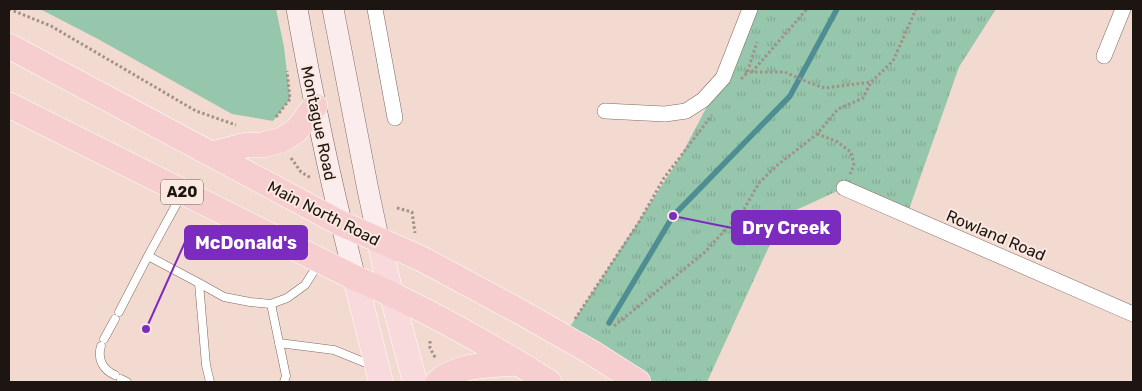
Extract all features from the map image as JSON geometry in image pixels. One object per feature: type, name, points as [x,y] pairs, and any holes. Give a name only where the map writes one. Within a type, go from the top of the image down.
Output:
[{"type":"highway","name":"Main North Road","points":[[9,46],[340,223],[420,258],[564,336],[638,382]]},
{"type":"highway","name":"A20","points":[[9,105],[320,261],[391,293],[549,382]]},
{"type":"highway","points":[[212,154],[246,145],[262,145],[282,140],[297,130],[314,106]]},
{"type":"highway","points":[[437,372],[445,376],[472,367],[518,363]]},
{"type":"main road","name":"Montague Road","points":[[297,9],[314,106],[340,223],[379,376]]},
{"type":"main road","points":[[333,9],[368,190],[391,293],[415,382]]},
{"type":"street","points":[[375,9],[395,118]]},
{"type":"street","points":[[605,111],[665,114],[686,111],[703,100],[723,78],[750,9]]},
{"type":"street","points":[[1104,56],[1123,9]]},
{"type":"street","name":"Rowland Road","points":[[844,188],[1133,314]]},
{"type":"lane","points":[[121,379],[104,369],[99,353],[102,343],[183,192]]},
{"type":"lane","points":[[148,256],[224,297],[271,304],[288,298],[305,285],[320,261]]},
{"type":"lane","points":[[198,283],[206,365],[210,382]]},
{"type":"lane","points":[[271,304],[286,376],[284,382]]},
{"type":"lane","points":[[279,343],[334,350],[379,376]]},
{"type":"path","points":[[9,9],[51,26],[196,111],[239,125]]},
{"type":"path","points":[[752,72],[807,9]]},
{"type":"path","points":[[614,326],[705,252],[744,209],[759,183],[775,167],[817,134],[838,109],[863,98],[871,82],[893,61],[916,9]]},
{"type":"path","points":[[273,121],[290,99],[286,66]]},
{"type":"path","points":[[726,70],[785,72],[825,88],[871,82]]},
{"type":"path","points":[[741,80],[747,72]]},
{"type":"path","points":[[564,336],[639,222],[664,178],[716,109]]},
{"type":"path","points":[[817,134],[836,141],[851,152],[854,165],[844,188]]},
{"type":"path","points":[[287,154],[301,172],[315,181]]},
{"type":"path","points":[[397,208],[412,212],[415,233]]},
{"type":"path","points":[[430,341],[430,348],[437,372]]},
{"type":"green space","points":[[40,9],[276,9],[284,47],[290,99],[273,121],[232,114],[98,39]]},
{"type":"green space","points":[[750,9],[996,9],[959,67],[907,215],[844,188],[783,216],[707,382],[636,382],[564,336],[681,156],[726,70]]},
{"type":"waterway","points":[[609,323],[673,216],[790,96],[837,9]]},
{"type":"place","name":"Dry Creek","points":[[673,216]]},
{"type":"place","name":"McDonald's","points":[[146,329]]}]
